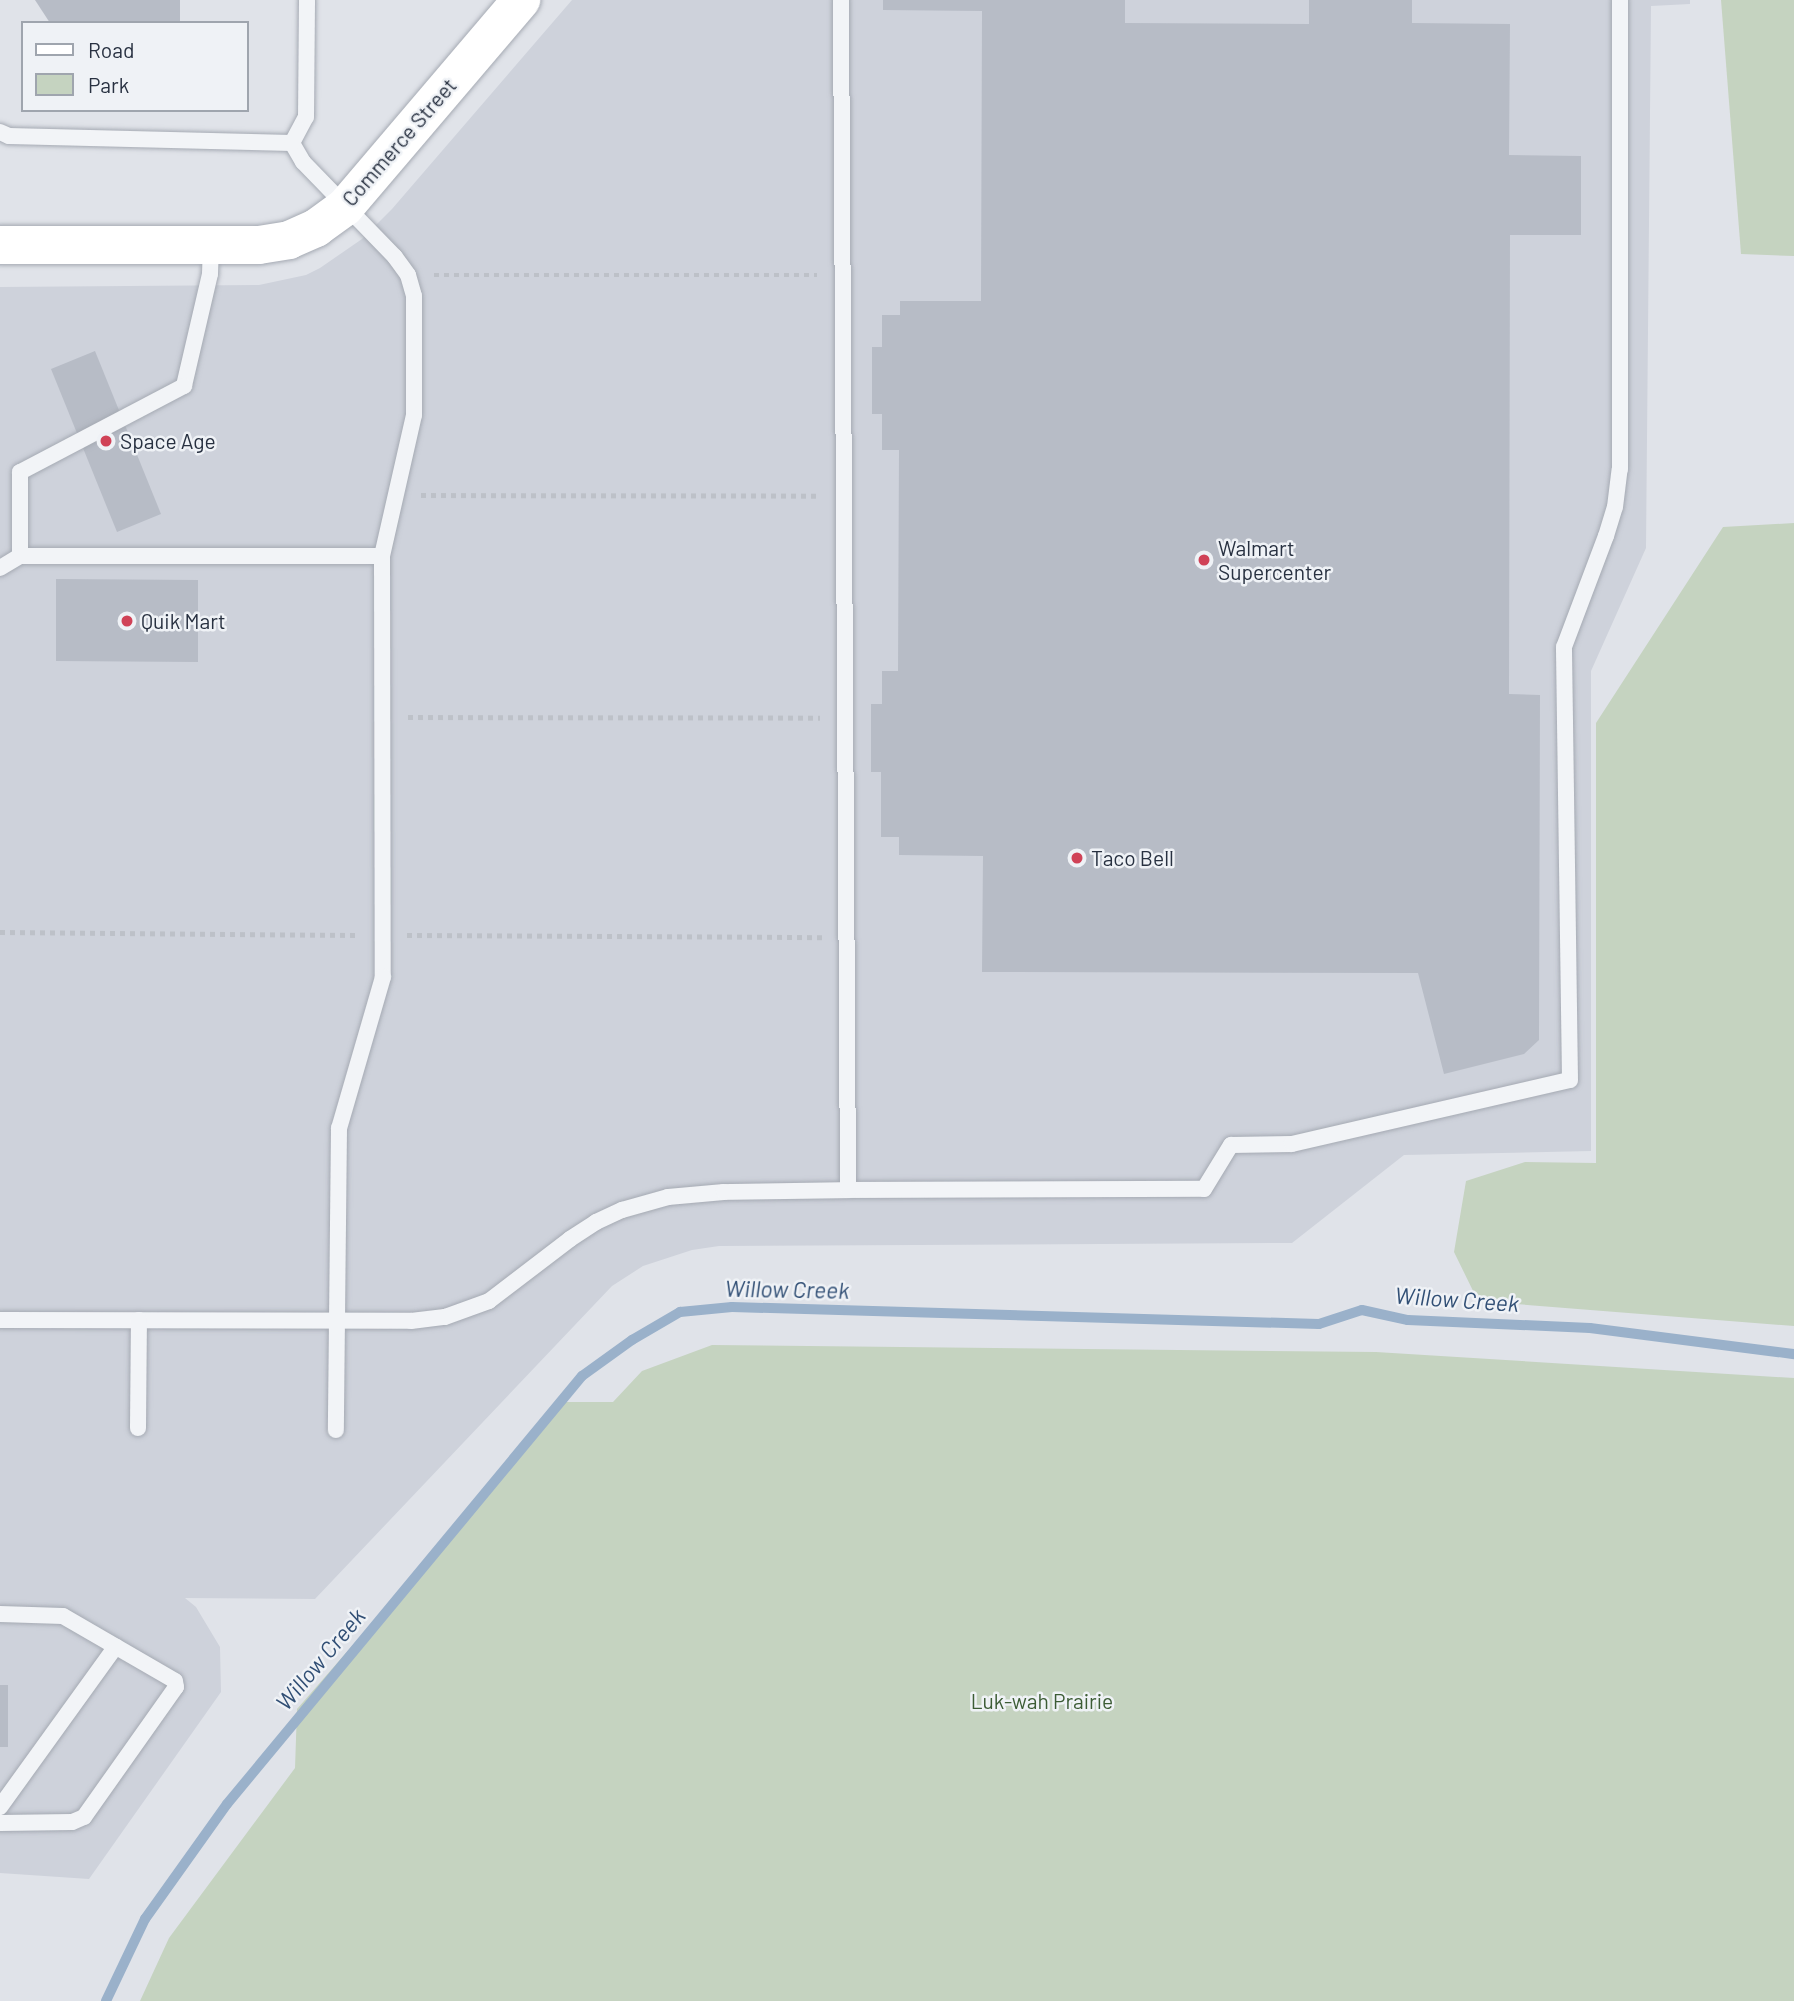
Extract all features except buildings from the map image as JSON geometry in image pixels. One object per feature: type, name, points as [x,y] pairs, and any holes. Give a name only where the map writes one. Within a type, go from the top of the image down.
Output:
[{"type":"street","name":"Commerce Street","points":[[0,245],[259,246],[289,240],[316,228],[345,207],[521,0]]},
{"type":"lane","points":[[292,143],[306,117],[307,0]]},
{"type":"lane","points":[[841,0],[848,1190]]},
{"type":"lane","points":[[0,1320],[411,1321],[468,1311],[507,1290],[596,1222],[622,1210],[668,1197],[724,1192],[848,1190],[1204,1189],[1231,1145],[1292,1144],[1570,1080],[1563,647],[1615,508],[1620,469],[1620,0]]},
{"type":"lane","points":[[0,132],[9,136],[292,143]]},
{"type":"lane","points":[[292,143],[303,162],[395,257],[408,275],[414,296],[414,415],[383,556],[383,977],[339,1128],[336,1430]]},
{"type":"lane","points":[[20,556],[20,472],[184,386],[210,274],[211,246]]},
{"type":"lane","points":[[0,568],[20,556],[383,556]]},
{"type":"lane","points":[[138,1428],[139,1320]]},
{"type":"lane","points":[[0,1614],[63,1616],[175,1681],[173,1692],[85,1817],[72,1822],[0,1823]]},
{"type":"lane","points":[[0,1807],[116,1646]]},
{"type":"path","points":[[408,275],[843,275]]},
{"type":"path","points":[[397,495],[844,496]]},
{"type":"path","points":[[383,717],[845,718]]},
{"type":"path","points":[[0,932],[846,937]]},
{"type":"shaded area","points":[[572,0],[1690,0],[1690,4],[1651,6],[1646,548],[1591,671],[1591,1151],[1404,1155],[1292,1243],[719,1246],[692,1250],[643,1266],[612,1286],[315,1599],[185,1598],[196,1607],[220,1647],[221,1692],[89,1879],[0,1873],[0,287],[259,285],[306,275],[320,268],[362,239],[392,209]]},
{"type":"green space","points":[[1721,0],[1794,0],[1794,256],[1741,254]]},
{"type":"green space","points":[[1794,523],[1794,1326],[1478,1301],[1454,1252],[1466,1181],[1525,1162],[1596,1163],[1596,723],[1723,527]]},
{"type":"green space","name":"Luk-wah Prairie","points":[[712,1345],[1376,1352],[1794,1378],[1794,2001],[140,2001],[169,1938],[295,1768],[297,1709],[565,1402],[613,1402],[642,1371]]},
{"type":"waterway","name":"Willow Creek","points":[[106,2001],[145,1919],[227,1804],[582,1376],[632,1340],[680,1312],[732,1307],[1319,1324],[1362,1310],[1408,1320],[1590,1328],[1794,1354]]},
{"type":"place","name":"Space Age","points":[[106,441]]},
{"type":"place","name":"Walmart Supercenter","points":[[1204,560]]},
{"type":"place","name":"Quik Mart","points":[[127,621]]},
{"type":"place","name":"Taco Bell","points":[[1077,858]]}]
